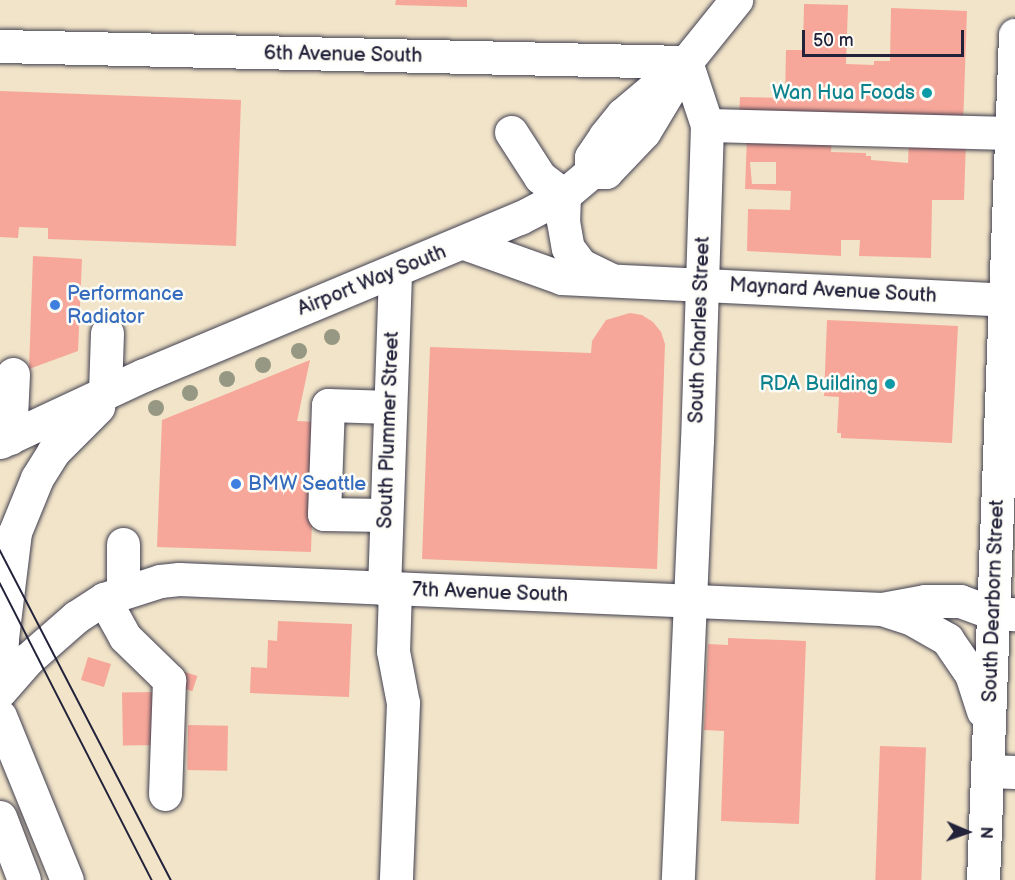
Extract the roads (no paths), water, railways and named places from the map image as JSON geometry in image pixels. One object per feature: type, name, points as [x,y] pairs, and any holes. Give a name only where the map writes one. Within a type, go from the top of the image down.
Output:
[{"type":"main road","name":"Airport Way South","points":[[5,440],[144,375],[464,243],[536,211],[564,195],[591,172],[591,157],[623,114],[686,62],[736,0]]},
{"type":"main road","name":"South Dearborn Street","points":[[983,880],[1001,772],[989,736],[1004,613],[1011,133],[1015,35]]},
{"type":"main road","name":"6th Avenue South","points":[[0,46],[686,62]]},
{"type":"main road","name":"South Charles Street","points":[[678,880],[707,125],[686,62]]},
{"type":"main road","points":[[707,125],[1011,133]]},
{"type":"main road","points":[[511,132],[540,177],[564,195]]},
{"type":"main road","name":"Maynard Avenue South","points":[[564,195],[567,248],[581,265],[615,282]]},
{"type":"main road","name":"Maynard Avenue South","points":[[464,243],[562,278],[700,285],[945,283],[1010,299]]},
{"type":"main road","name":"South Plummer Street","points":[[395,272],[386,515],[393,651],[403,703],[396,880]]},
{"type":"main road","points":[[105,393],[108,333]]},
{"type":"main road","points":[[5,440],[13,374]]},
{"type":"main road","name":"Airport Way South","points":[[0,699],[2,638],[15,532],[25,502],[37,478],[66,437],[97,407],[144,375]]},
{"type":"main road","points":[[386,515],[324,514],[328,405],[390,407]]},
{"type":"main road","points":[[123,543],[113,595],[125,637],[169,680],[165,794]]},
{"type":"main road","name":"7th Avenue South","points":[[0,699],[28,659],[76,617],[113,595],[179,579],[882,609],[925,601],[960,601],[1004,613]]},
{"type":"main road","points":[[882,609],[927,626],[955,648],[971,674],[989,736]]},
{"type":"main road","points":[[0,699],[66,880]]},
{"type":"main road","points":[[0,761],[57,880]]},
{"type":"main road","points":[[0,769],[42,880]]},
{"type":"main road","points":[[0,817],[24,880]]},
{"type":"tram line","points":[[0,550],[171,880]]},
{"type":"tram line","points":[[0,583],[152,880]]},
{"type":"place","name":"Wan Hua Foods","points":[[927,93]]},
{"type":"place","name":"Performance Radiator","points":[[55,305]]},
{"type":"place","name":"RDA Building","points":[[890,384]]},
{"type":"place","name":"BMW Seattle","points":[[236,484]]}]
